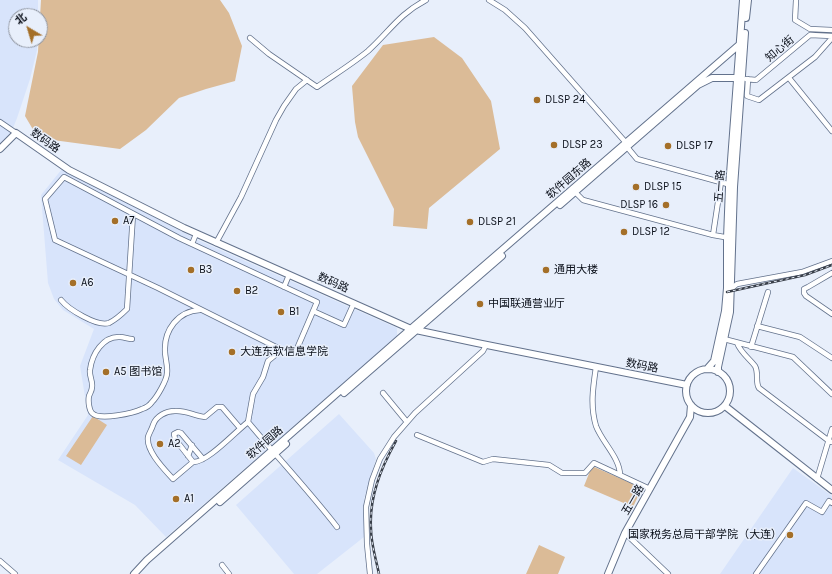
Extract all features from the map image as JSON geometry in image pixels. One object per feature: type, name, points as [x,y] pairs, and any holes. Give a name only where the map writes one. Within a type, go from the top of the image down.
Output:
[{"type":"main road","name":"五一路","points":[[742,78],[740,44],[743,0]]},
{"type":"main road","name":"五一路","points":[[707,369],[714,361],[725,311],[732,186],[748,0]]},
{"type":"main road","name":"软件园东路","points":[[414,329],[426,322],[576,193],[627,145],[740,44]]},
{"type":"main road","name":"软件园东路","points":[[414,329],[702,82],[712,78],[742,78]]},
{"type":"main road","name":"数码路","points":[[16,133],[69,170],[196,234],[414,329],[687,386]]},
{"type":"main road","points":[[0,149],[16,133]]},
{"type":"main road","name":"五一路","points":[[718,372],[730,312],[732,288],[729,238]]},
{"type":"main road","points":[[396,322],[401,330],[400,339]]},
{"type":"main road","points":[[426,322],[426,327],[430,333]]},
{"type":"main road","name":"软件园路","points":[[139,574],[273,452],[400,339],[414,329]]},
{"type":"main road","name":"软件园路","points":[[134,574],[147,560],[414,329]]},
{"type":"main road","points":[[690,416],[697,412],[708,413],[715,412],[726,404],[730,391],[728,383],[718,372],[707,369],[700,371],[694,374],[687,386],[686,397],[691,405],[701,412]]},
{"type":"main road","points":[[726,404],[818,477],[832,490]]},
{"type":"main road","points":[[690,416],[691,405]]},
{"type":"main road","name":"五一路","points":[[608,574],[625,533],[690,416]]},
{"type":"main road","points":[[818,477],[832,485]]},
{"type":"street","points":[[250,38],[269,54],[317,87],[368,51],[400,17],[413,7],[426,0]]},
{"type":"street","points":[[489,0],[505,10],[525,28],[627,145],[637,159],[732,186]]},
{"type":"street","points":[[796,0],[795,20],[810,29],[832,30]]},
{"type":"street","name":"知心街","points":[[742,78],[756,80],[810,35],[832,37]]},
{"type":"street","points":[[742,78],[747,96],[759,100],[815,57],[832,37]]},
{"type":"street","points":[[789,78],[832,131]]},
{"type":"street","points":[[216,243],[241,197],[284,106],[296,89],[307,80]]},
{"type":"street","name":"数码路","points":[[0,122],[16,133]]},
{"type":"street","points":[[240,428],[222,407],[217,408],[205,417],[186,411],[174,410],[160,416],[154,422],[148,438],[149,446],[154,456],[173,479],[193,462],[198,463],[219,449],[248,422],[253,394],[263,377],[268,361],[279,352],[296,351],[317,302],[192,244],[64,177],[45,199],[55,240],[158,288],[278,348],[279,352]]},
{"type":"street","points":[[713,235],[721,182]]},
{"type":"street","points":[[576,193],[583,200],[729,238]]},
{"type":"street","points":[[61,300],[66,306],[101,323],[110,322],[127,309],[133,214]]},
{"type":"street","points":[[192,244],[196,234]]},
{"type":"street","points":[[732,288],[737,284],[802,272],[832,261]]},
{"type":"street","points":[[832,273],[804,289],[806,296],[832,314]]},
{"type":"street","points":[[284,287],[289,275]]},
{"type":"street","points":[[750,347],[768,292]]},
{"type":"street","points":[[313,311],[344,325],[354,303]]},
{"type":"street","points":[[132,339],[120,337],[109,339],[101,345],[93,357],[90,369],[92,389],[89,396],[89,408],[96,416],[126,414],[142,409],[153,402],[167,373],[165,350],[167,333],[178,318],[192,311],[202,310]]},
{"type":"street","points":[[757,326],[800,337],[832,358]]},
{"type":"street","points":[[724,340],[793,357],[832,394]]},
{"type":"street","points":[[737,343],[740,351],[756,367],[758,375],[757,384],[760,388],[830,442]]},
{"type":"street","points":[[370,574],[367,544],[366,507],[372,480],[380,459],[394,437],[407,422],[483,350],[486,345]]},
{"type":"street","points":[[596,367],[592,403],[597,427],[620,468],[620,475]]},
{"type":"street","points":[[383,393],[407,422]]},
{"type":"street","points":[[248,422],[338,527]]},
{"type":"street","points":[[818,477],[830,442],[832,429]]},
{"type":"street","points":[[193,462],[175,439],[174,434],[181,432],[203,459]]},
{"type":"street","points":[[417,435],[483,462],[493,459],[549,465],[562,473],[585,473],[594,463],[650,489]]},
{"type":"street","points":[[188,456],[192,446]]},
{"type":"street","points":[[756,574],[806,502],[822,512],[829,502],[832,503]]},
{"type":"street","points":[[625,533],[668,574]]},
{"type":"street","points":[[0,561],[15,574]]},
{"type":"street","points":[[222,565],[229,574]]},
{"type":"shaded area","points":[[0,0],[38,0],[38,8],[8,8],[8,48],[37,48],[37,50],[30,79],[17,118],[9,138],[0,147]]},
{"type":"shaded area","points":[[41,0],[220,0],[229,13],[242,46],[235,81],[179,98],[146,130],[120,149],[38,138],[25,116],[38,48],[48,48],[48,8],[41,8]]},
{"type":"shaded area","points":[[434,37],[462,58],[491,101],[500,149],[429,208],[427,229],[393,226],[394,209],[358,137],[355,122],[352,86],[383,45]]},
{"type":"shaded area","name":"大连东软信息学院","points":[[62,169],[198,240],[397,328],[397,336],[166,537],[135,505],[58,460],[88,415],[80,366],[94,329],[63,310],[54,299],[48,283],[41,195]]},
{"type":"shaded area","points":[[339,414],[374,453],[376,459],[364,499],[364,537],[317,574],[294,574],[236,505]]},
{"type":"shaded area","points":[[93,416],[107,425],[81,465],[66,456]]},
{"type":"shaded area","points":[[592,466],[642,488],[633,507],[584,486]]},
{"type":"shaded area","name":"国家税务总局干部学院（大连）","points":[[793,468],[832,496],[832,574],[720,574]]},
{"type":"shaded area","points":[[539,545],[565,557],[558,574],[526,574]]},
{"type":"railway","points":[[727,292],[805,275],[832,265]]},
{"type":"railway","points":[[379,574],[371,535],[372,506],[381,472],[396,441]]},
{"type":"place","name":"DLSP 24","points":[[537,100]]},
{"type":"place","name":"DLSP 23","points":[[554,145]]},
{"type":"place","name":"DLSP 17","points":[[668,146]]},
{"type":"place","name":"DLSP 15","points":[[636,187]]},
{"type":"place","name":"DLSP 16","points":[[666,205]]},
{"type":"place","name":"A7","points":[[115,221]]},
{"type":"place","name":"DLSP 21","points":[[470,222]]},
{"type":"place","name":"DLSP 12","points":[[624,232]]},
{"type":"place","name":"B3","points":[[191,270]]},
{"type":"place","name":"通用大楼","points":[[546,270]]},
{"type":"place","name":"A6","points":[[73,283]]},
{"type":"place","name":"B2","points":[[237,291]]},
{"type":"place","name":"中国联通营业厅","points":[[480,304]]},
{"type":"place","name":"B1","points":[[281,312]]},
{"type":"place","name":"大连东软信息学院","points":[[232,352]]},
{"type":"place","name":"A5 图书馆","points":[[106,372]]},
{"type":"place","name":"A2","points":[[160,444]]},
{"type":"place","name":"A1","points":[[176,499]]},
{"type":"place","name":"国家税务总局干部学院（大连）","points":[[790,535]]}]
